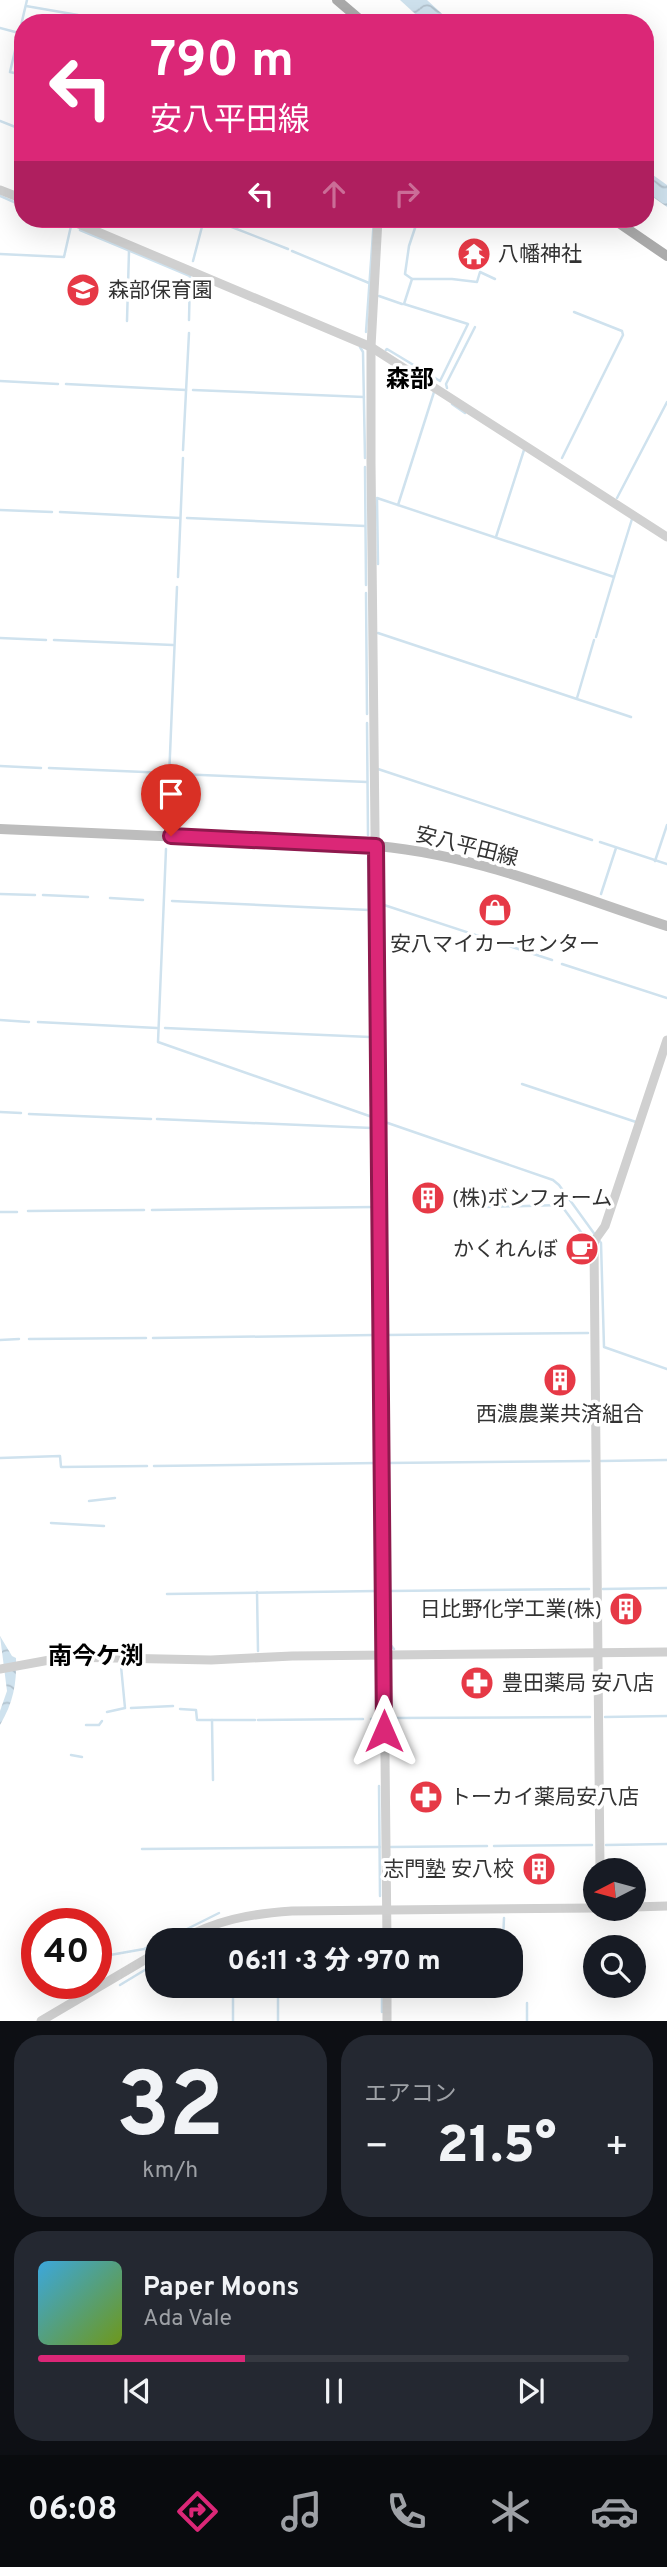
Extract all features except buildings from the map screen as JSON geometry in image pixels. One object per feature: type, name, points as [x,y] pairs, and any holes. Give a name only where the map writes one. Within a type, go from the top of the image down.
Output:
[{"type":"main road","points":[[337,0],[354,14]]},
{"type":"main road","points":[[626,228],[667,257]]},
{"type":"main road","name":"安八平田線","points":[[0,829],[376,846],[418,852],[479,865],[667,926]]},
{"type":"street","points":[[89,228],[371,346],[667,537]]},
{"type":"street","points":[[378,228],[371,346],[387,1928]]},
{"type":"street","points":[[600,1858],[598,1237],[667,1040]]},
{"type":"street","points":[[2,1669],[66,1657],[211,1660],[384,1654],[667,1652]]},
{"type":"street","points":[[646,1907],[667,1906]]},
{"type":"street","points":[[204,1928],[253,1913],[583,1908]]},
{"type":"street","points":[[41,2021],[52,2019],[145,1960]]},
{"type":"street","points":[[387,1998],[387,2021]]},
{"type":"water","points":[[400,0],[427,0],[442,14],[415,14]]},
{"type":"water","points":[[654,176],[667,185],[667,207],[654,198]]},
{"type":"water","points":[[0,1636],[16,1658],[16,1667],[11,1701],[0,1725],[0,1711],[7,1691]]},
{"type":"waterway","points":[[24,14],[27,0]]},
{"type":"waterway","points":[[26,6],[72,14]]},
{"type":"waterway","points":[[0,28],[14,32]]},
{"type":"waterway","points":[[14,55],[10,72],[14,73]]},
{"type":"waterway","points":[[0,121],[14,126]]},
{"type":"waterway","points":[[0,196],[14,202]]},
{"type":"waterway","points":[[0,254],[64,257],[71,228]]},
{"type":"waterway","points":[[193,261],[202,228]]},
{"type":"waterway","points":[[234,228],[288,249]]},
{"type":"waterway","points":[[366,332],[373,228]]},
{"type":"waterway","points":[[386,350],[440,381],[468,324],[404,304],[412,279],[405,274],[415,228]]},
{"type":"waterway","points":[[80,230],[190,276],[189,320]]},
{"type":"waterway","points":[[127,321],[129,251]]},
{"type":"waterway","points":[[292,251],[369,283]]},
{"type":"waterway","points":[[412,279],[477,282],[480,272],[495,279]]},
{"type":"waterway","points":[[379,296],[402,304]]},
{"type":"waterway","points":[[562,458],[623,335],[622,331],[574,312]]},
{"type":"waterway","points":[[447,388],[446,384],[475,327]]},
{"type":"waterway","points":[[183,450],[189,333]]},
{"type":"waterway","points":[[360,347],[363,352],[365,458]]},
{"type":"waterway","points":[[0,381],[58,384]]},
{"type":"waterway","points":[[66,384],[186,390]]},
{"type":"waterway","points":[[193,390],[364,397]]},
{"type":"waterway","points":[[398,505],[434,392]]},
{"type":"waterway","points":[[617,498],[667,402]]},
{"type":"waterway","points":[[452,404],[465,413]]},
{"type":"waterway","points":[[496,537],[524,450]]},
{"type":"waterway","points":[[178,577],[183,458]]},
{"type":"waterway","points":[[365,467],[366,585]]},
{"type":"waterway","points":[[378,564],[377,498],[614,577],[632,519]]},
{"type":"waterway","points":[[0,510],[52,512]]},
{"type":"waterway","points":[[60,512],[180,518]]},
{"type":"waterway","points":[[187,518],[365,526]]},
{"type":"waterway","points":[[596,637],[614,577]]},
{"type":"waterway","points":[[167,826],[177,587]]},
{"type":"waterway","points":[[366,593],[367,714]]},
{"type":"waterway","points":[[378,633],[631,717]]},
{"type":"waterway","points":[[0,638],[46,640]]},
{"type":"waterway","points":[[54,640],[173,645]]},
{"type":"waterway","points":[[577,698],[594,640]]},
{"type":"waterway","points":[[367,723],[368,835]]},
{"type":"waterway","points":[[0,766],[41,768]]},
{"type":"waterway","points":[[49,768],[168,773]]},
{"type":"waterway","points":[[378,769],[592,840]]},
{"type":"waterway","points":[[177,774],[367,782]]},
{"type":"waterway","points":[[655,861],[667,825]]},
{"type":"waterway","points":[[600,842],[667,864]]},
{"type":"waterway","points":[[601,894],[616,848]]},
{"type":"waterway","points":[[166,849],[158,1042],[375,1118]]},
{"type":"waterway","points":[[368,858],[370,971]]},
{"type":"waterway","points":[[0,894],[35,895]]},
{"type":"waterway","points":[[43,895],[88,897]]},
{"type":"waterway","points":[[110,898],[143,900]]},
{"type":"waterway","points":[[172,901],[369,910]]},
{"type":"waterway","points":[[381,904],[552,960]]},
{"type":"waterway","points":[[562,964],[667,998]]},
{"type":"waterway","points":[[370,975],[371,1106]]},
{"type":"waterway","points":[[0,1020],[29,1022]]},
{"type":"waterway","points":[[38,1022],[157,1028]]},
{"type":"waterway","points":[[165,1028],[370,1037]]},
{"type":"waterway","points":[[522,1084],[636,1122]]},
{"type":"waterway","points":[[0,1112],[21,1113]]},
{"type":"waterway","points":[[29,1114],[151,1119]]},
{"type":"waterway","points":[[157,1119],[372,1128],[372,1125]]},
{"type":"waterway","points":[[382,1121],[553,1180],[559,1185],[601,1243],[604,1347],[667,1369]]},
{"type":"waterway","points":[[373,1129],[374,1139]]},
{"type":"waterway","points":[[374,1148],[375,1268]]},
{"type":"waterway","points":[[484,1207],[561,1205],[589,1243],[589,1254]]},
{"type":"waterway","points":[[152,1210],[374,1207]]},
{"type":"waterway","points":[[28,1211],[144,1210]]},
{"type":"waterway","points":[[0,1212],[17,1212]]},
{"type":"waterway","points":[[375,1276],[376,1396]]},
{"type":"waterway","points":[[384,1276],[385,1302]]},
{"type":"waterway","points":[[386,1395],[385,1335],[588,1333]]},
{"type":"waterway","points":[[153,1338],[375,1335]]},
{"type":"waterway","points":[[29,1339],[146,1338]]},
{"type":"waterway","points":[[0,1340],[19,1339]]},
{"type":"waterway","points":[[375,1403],[377,1524]]},
{"type":"waterway","points":[[0,1458],[60,1456],[61,1467],[147,1466]]},
{"type":"waterway","points":[[601,1461],[667,1460]]},
{"type":"waterway","points":[[387,1463],[589,1461]]},
{"type":"waterway","points":[[154,1466],[377,1463]]},
{"type":"waterway","points":[[89,1501],[115,1498]]},
{"type":"waterway","points":[[51,1523],[104,1526]]},
{"type":"waterway","points":[[377,1530],[377,1640]]},
{"type":"waterway","points":[[603,1589],[667,1588]]},
{"type":"waterway","points":[[394,1649],[389,1643],[389,1591],[589,1589]]},
{"type":"waterway","points":[[167,1594],[377,1591]]},
{"type":"waterway","points":[[257,1592],[258,1651]]},
{"type":"waterway","points":[[107,1712],[125,1708],[121,1666]]},
{"type":"waterway","points":[[131,1708],[173,1706]]},
{"type":"waterway","points":[[180,1709],[196,1710],[197,1720],[255,1720]]},
{"type":"waterway","points":[[605,1717],[667,1716]]},
{"type":"waterway","points":[[389,1718],[590,1717]]},
{"type":"waterway","points":[[371,1719],[380,1718]]},
{"type":"waterway","points":[[258,1720],[363,1719]]},
{"type":"waterway","points":[[212,1720],[213,1780]]},
{"type":"waterway","points":[[86,1725],[99,1725],[102,1721]]},
{"type":"waterway","points":[[71,1755],[82,1757]]},
{"type":"waterway","points":[[379,1786],[380,1896]]},
{"type":"waterway","points":[[606,1845],[667,1844]]},
{"type":"waterway","points":[[494,1846],[592,1845]]},
{"type":"waterway","points":[[391,1847],[487,1846]]},
{"type":"waterway","points":[[142,1849],[380,1847]]},
{"type":"waterway","points":[[189,1928],[219,1913]]},
{"type":"waterway","points":[[504,1918],[504,1928]]},
{"type":"waterway","points":[[112,1955],[145,1949]]},
{"type":"waterway","points":[[120,1985],[145,1970]]},
{"type":"waterway","points":[[233,1998],[233,2021]]},
{"type":"waterway","points":[[278,1998],[278,2021]]},
{"type":"waterway","points":[[382,1998],[382,2012]]},
{"type":"waterway","points":[[527,2003],[527,2021]]},
{"type":"place","name":"八幡神社","points":[[474,254]]},
{"type":"place","name":"森部保育園","points":[[83,290]]},
{"type":"place","name":"安八マイカーセンター","points":[[495,910]]},
{"type":"place","name":"(株)ボンフォーム","points":[[428,1198]]},
{"type":"place","name":"かくれんぼ","points":[[582,1249]]},
{"type":"place","name":"西濃農業共済組合","points":[[560,1380]]},
{"type":"place","name":"日比野化学工業(株)","points":[[626,1609]]},
{"type":"place","name":"豊田薬局 安八店","points":[[477,1683]]},
{"type":"place","name":"トーカイ薬局安八店","points":[[426,1797]]},
{"type":"place","name":"志門塾 安八校","points":[[539,1869]]},
{"type":"district","name":"森部","points":[[410,379]]},
{"type":"district","name":"南今ケ渕","points":[[96,1656]]},
{"type":"route","points":[[171,836],[376,846],[384,1731]]}]
